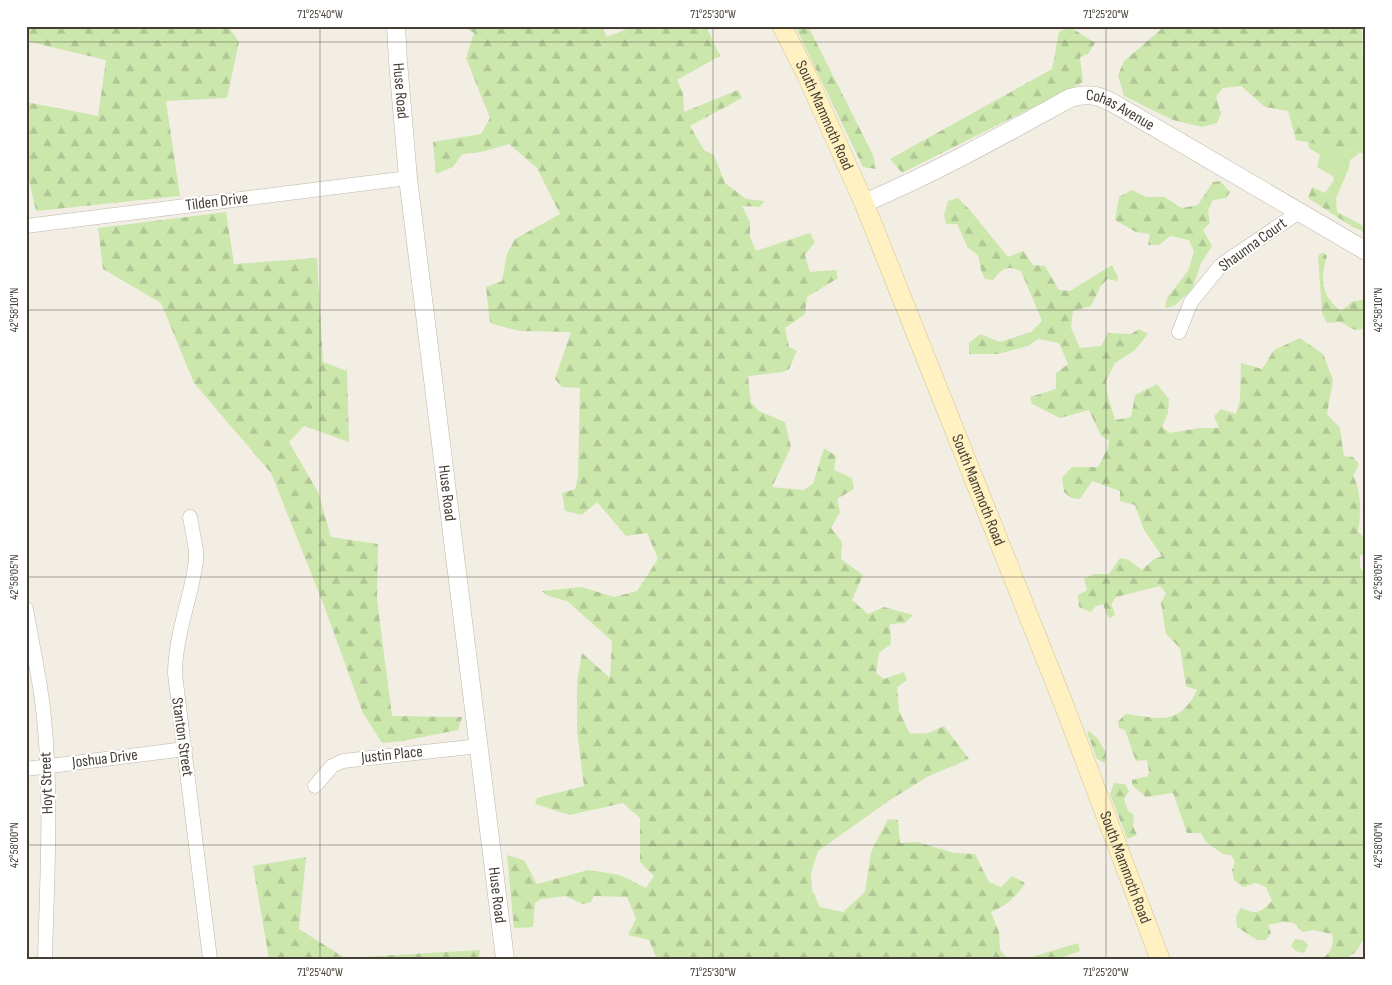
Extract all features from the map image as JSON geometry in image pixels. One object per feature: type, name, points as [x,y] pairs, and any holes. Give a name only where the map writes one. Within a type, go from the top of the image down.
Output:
[{"type":"main road","name":"South Mammoth Road","points":[[782,26],[807,76],[864,203],[1064,705],[1160,959]]},
{"type":"street","name":"Huse Road","points":[[396,26],[408,178],[505,959]]},
{"type":"street","name":"Cohas Avenue","points":[[864,203],[978,149],[1070,98],[1083,94],[1096,96],[1114,103],[1366,251]]},
{"type":"street","name":"Tilden Drive","points":[[26,226],[408,178]]},
{"type":"street","name":"Shaunna Court","points":[[1179,332],[1191,302],[1221,265],[1299,212]]},
{"type":"street","name":"Stanton Street","points":[[190,517],[196,561],[179,633],[175,662],[176,693],[185,749],[210,959]]},
{"type":"street","name":"Hoyt Street","points":[[26,609],[44,717],[47,766],[45,959]]},
{"type":"street","name":"Justin Place","points":[[315,786],[332,766],[343,760],[479,746]]},
{"type":"street","name":"Joshua Drive","points":[[26,769],[185,749]]},
{"type":"green space","points":[[26,26],[228,26],[239,42],[227,98],[166,101],[180,196],[36,211],[26,167],[26,102],[98,116],[106,60],[26,41]]},
{"type":"green space","points":[[462,26],[602,26],[607,37],[634,26],[706,26],[720,56],[677,80],[683,93],[684,112],[738,90],[742,98],[690,126],[704,150],[714,155],[725,183],[746,199],[764,201],[760,207],[742,206],[750,222],[750,237],[756,251],[810,233],[815,242],[805,255],[810,272],[836,270],[838,278],[807,297],[805,314],[785,328],[789,347],[797,351],[789,369],[783,372],[748,376],[751,403],[759,411],[785,422],[791,447],[772,487],[803,490],[813,484],[824,448],[836,456],[834,470],[852,478],[854,489],[837,499],[840,512],[831,528],[842,542],[841,559],[863,575],[852,600],[868,614],[884,607],[913,615],[905,623],[890,624],[891,644],[879,653],[876,673],[884,679],[904,672],[907,680],[897,687],[899,711],[910,734],[928,733],[944,726],[969,759],[927,777],[890,800],[818,851],[811,873],[812,890],[820,907],[843,912],[865,892],[871,852],[888,819],[898,820],[900,843],[917,842],[954,853],[975,854],[989,882],[1001,887],[1012,876],[1025,883],[1011,901],[991,912],[999,932],[1000,950],[1008,959],[657,959],[649,940],[628,935],[636,919],[627,897],[594,896],[591,902],[582,904],[566,896],[541,899],[535,903],[533,927],[514,928],[507,855],[524,860],[537,884],[588,870],[620,875],[646,888],[654,876],[640,862],[640,818],[623,803],[570,815],[535,804],[537,798],[584,786],[577,731],[577,683],[582,653],[610,678],[612,641],[567,601],[548,596],[542,591],[582,587],[614,597],[637,591],[658,559],[647,533],[626,536],[597,502],[582,515],[565,511],[562,493],[575,489],[578,477],[580,388],[562,387],[555,379],[571,332],[519,331],[490,323],[486,287],[502,281],[507,254],[515,239],[560,214],[537,168],[509,144],[481,152],[462,154],[453,167],[436,174],[433,142],[481,134],[490,118],[466,58],[474,33]]},
{"type":"green space","points":[[795,26],[808,26],[873,155],[876,169],[863,167]]},
{"type":"green space","points":[[1165,26],[1362,26],[1363,73],[1366,74],[1366,154],[1296,140],[1288,111],[1265,107],[1241,86],[1223,88],[1216,96],[1221,114],[1217,123],[1202,127],[1173,120],[1124,96],[1118,75],[1124,61]]},
{"type":"green space","points":[[1070,27],[1095,43],[1088,54],[1080,57],[1083,82],[902,173],[890,159],[1052,69],[1059,32]]},
{"type":"green space","points":[[1308,142],[1360,153],[1350,160],[1349,168],[1336,198],[1325,193],[1334,180],[1333,176],[1317,167],[1320,155],[1309,148]]},
{"type":"green space","points":[[1220,181],[1230,192],[1226,198],[1213,200],[1208,210],[1210,223],[1203,230],[1212,246],[1201,263],[1192,290],[1174,306],[1165,308],[1167,298],[1188,271],[1194,252],[1189,240],[1170,236],[1159,245],[1148,245],[1150,234],[1136,232],[1115,220],[1119,197],[1132,190],[1146,197],[1164,197],[1182,208],[1198,205],[1213,182]]},
{"type":"green space","points":[[1312,187],[1336,198],[1337,212],[1362,225],[1364,232],[1351,226],[1308,198]]},
{"type":"green space","points":[[958,198],[1008,257],[1023,251],[1033,265],[1045,266],[1059,290],[1070,291],[1112,265],[1118,277],[1117,281],[1107,279],[1101,286],[1091,306],[1073,311],[1071,328],[1080,348],[1101,346],[1108,333],[1131,334],[1139,329],[1148,334],[1135,350],[1115,363],[1106,381],[1107,393],[1115,420],[1131,417],[1135,395],[1157,384],[1169,399],[1168,413],[1162,427],[1170,433],[1199,428],[1219,428],[1214,416],[1221,409],[1236,414],[1240,400],[1241,363],[1262,369],[1274,350],[1300,338],[1323,354],[1333,380],[1327,414],[1340,428],[1344,456],[1353,457],[1359,464],[1353,476],[1358,489],[1360,503],[1358,532],[1366,539],[1366,553],[1360,556],[1360,567],[1366,575],[1366,935],[1356,952],[1345,959],[1322,959],[1332,948],[1332,934],[1313,930],[1303,932],[1294,923],[1283,922],[1268,925],[1271,933],[1266,940],[1257,940],[1237,927],[1236,916],[1241,908],[1251,912],[1258,912],[1272,901],[1266,887],[1256,883],[1243,887],[1234,880],[1232,870],[1235,862],[1231,855],[1223,854],[1206,842],[1201,833],[1187,833],[1173,793],[1146,797],[1132,785],[1132,780],[1148,776],[1147,760],[1136,761],[1125,730],[1119,728],[1118,722],[1125,714],[1158,718],[1175,715],[1183,710],[1197,690],[1186,686],[1180,648],[1166,634],[1161,603],[1166,593],[1160,586],[1116,597],[1111,604],[1115,615],[1110,618],[1103,604],[1096,606],[1091,612],[1079,607],[1078,595],[1087,590],[1084,579],[1094,574],[1109,574],[1120,558],[1129,560],[1142,570],[1154,559],[1162,556],[1144,530],[1135,505],[1120,501],[1120,491],[1092,481],[1080,499],[1071,498],[1064,492],[1062,478],[1072,467],[1098,467],[1108,448],[1109,440],[1101,436],[1089,410],[1060,418],[1032,404],[1030,397],[1056,389],[1056,373],[1068,364],[1059,343],[1038,339],[1028,346],[998,354],[969,354],[969,343],[980,334],[1000,342],[1031,332],[1042,321],[1021,271],[1008,268],[1002,270],[993,280],[985,279],[978,255],[968,248],[957,224],[946,224],[944,215],[948,201]]},
{"type":"green space","points":[[226,212],[234,264],[317,258],[323,362],[347,371],[349,442],[304,426],[289,442],[318,492],[331,537],[378,544],[377,599],[392,716],[462,717],[458,730],[382,743],[363,713],[323,603],[271,473],[194,383],[161,303],[103,269],[98,228]]},
{"type":"green space","points":[[1321,253],[1327,256],[1323,280],[1329,299],[1341,311],[1352,302],[1366,299],[1366,327],[1357,330],[1339,322],[1327,323],[1322,313],[1318,256]]},
{"type":"green space","points":[[1089,731],[1097,738],[1106,752],[1105,763],[1097,759],[1087,733]]},
{"type":"green space","points":[[1114,783],[1125,784],[1129,791],[1124,799],[1128,811],[1134,815],[1133,826],[1137,835],[1127,839],[1110,794]]},
{"type":"green space","points":[[306,857],[299,929],[345,958],[480,950],[479,959],[269,959],[253,866]]},
{"type":"green space","points":[[1295,939],[1303,940],[1308,945],[1304,953],[1296,951],[1291,946]]},
{"type":"green space","points":[[1078,943],[1080,951],[1058,959],[1025,959]]}]
